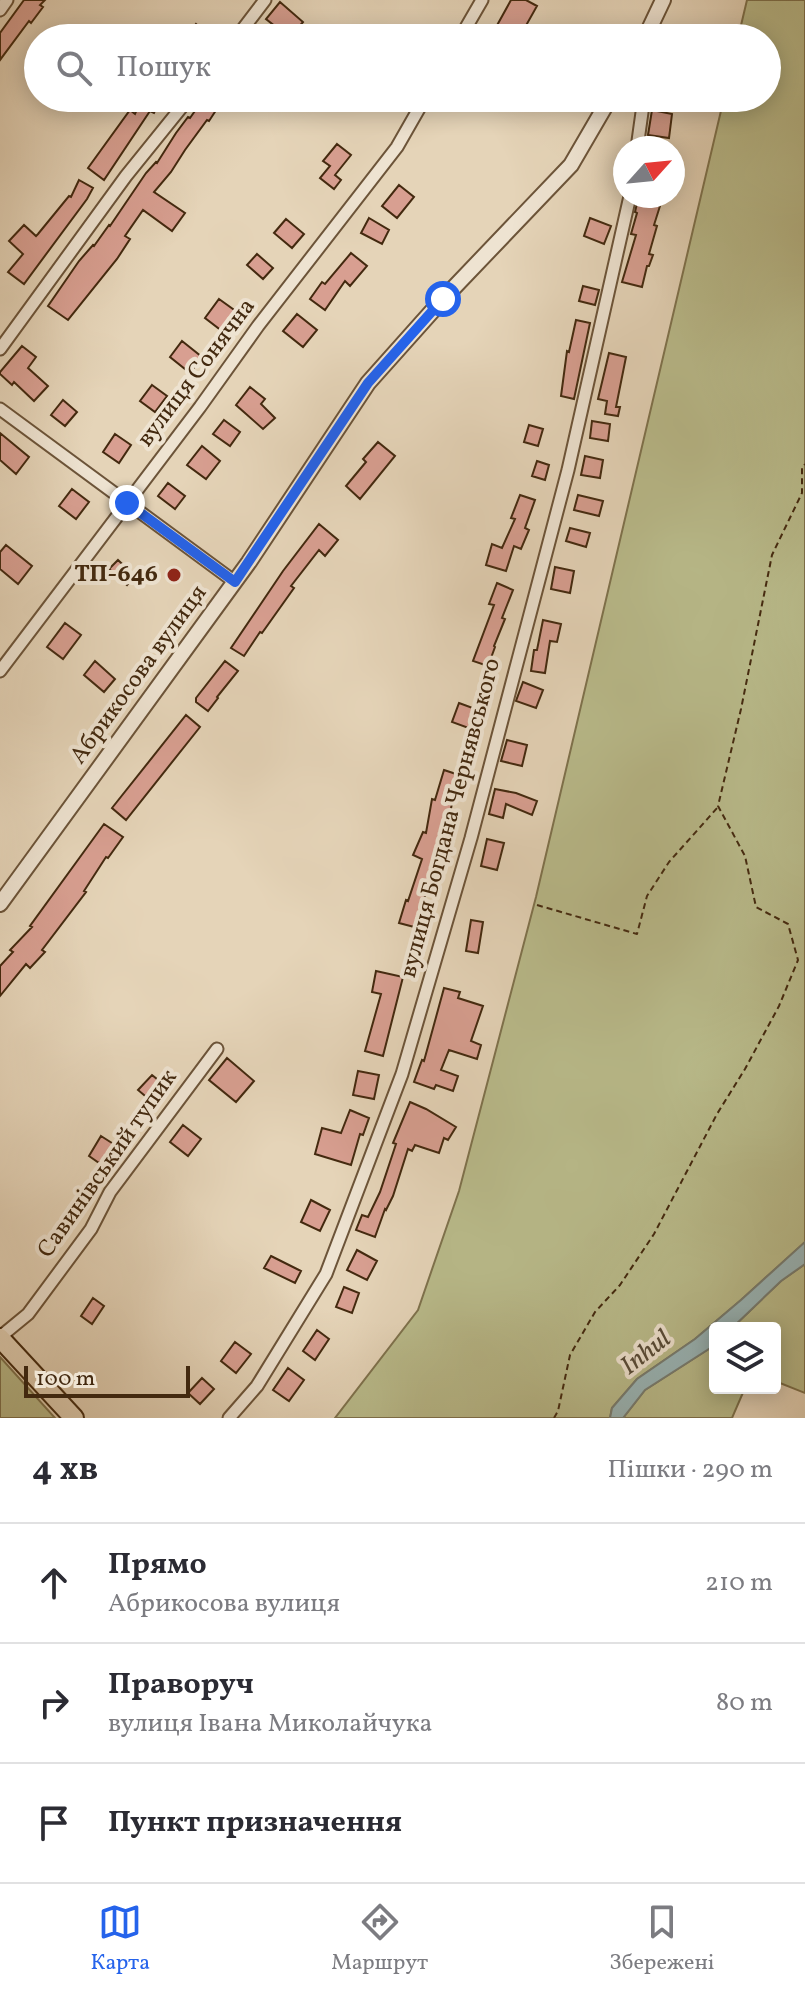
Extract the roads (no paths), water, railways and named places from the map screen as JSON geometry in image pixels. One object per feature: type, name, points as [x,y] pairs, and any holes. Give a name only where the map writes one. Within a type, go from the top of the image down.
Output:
[{"type":"main road","points":[[0,1337],[74,1418]]},
{"type":"street","points":[[0,10],[7,0]]},
{"type":"street","points":[[247,24],[265,0]]},
{"type":"street","points":[[468,24],[482,0]]},
{"type":"street","points":[[652,24],[663,0]]},
{"type":"street","points":[[0,349],[126,176],[178,112]]},
{"type":"street","name":"вулиця Сонячна","points":[[0,671],[258,326],[397,147],[417,112]]},
{"type":"street","name":"Абрикосова вулиця","points":[[0,904],[235,582],[368,383],[571,165],[602,112]]},
{"type":"street","points":[[639,136],[642,112]]},
{"type":"street","name":"вулиця Богдана Чернявського","points":[[229,1418],[257,1386],[326,1274],[402,1074],[471,838],[568,470],[627,208]]},
{"type":"street","points":[[0,409],[235,582]]},
{"type":"street","name":"Савинівський тупик","points":[[0,1337],[28,1314],[91,1229],[110,1192],[217,1049]]},
{"type":"water","points":[[805,1242],[805,1264],[781,1281],[738,1322],[715,1322]]},
{"type":"water","points":[[709,1327],[709,1349],[645,1390],[623,1418],[610,1418],[612,1408],[637,1379]]},
{"type":"place","name":"ТП-646","points":[[174,575]]},
{"type":"water label","name":"Inhul","points":[[646,1353]]}]
